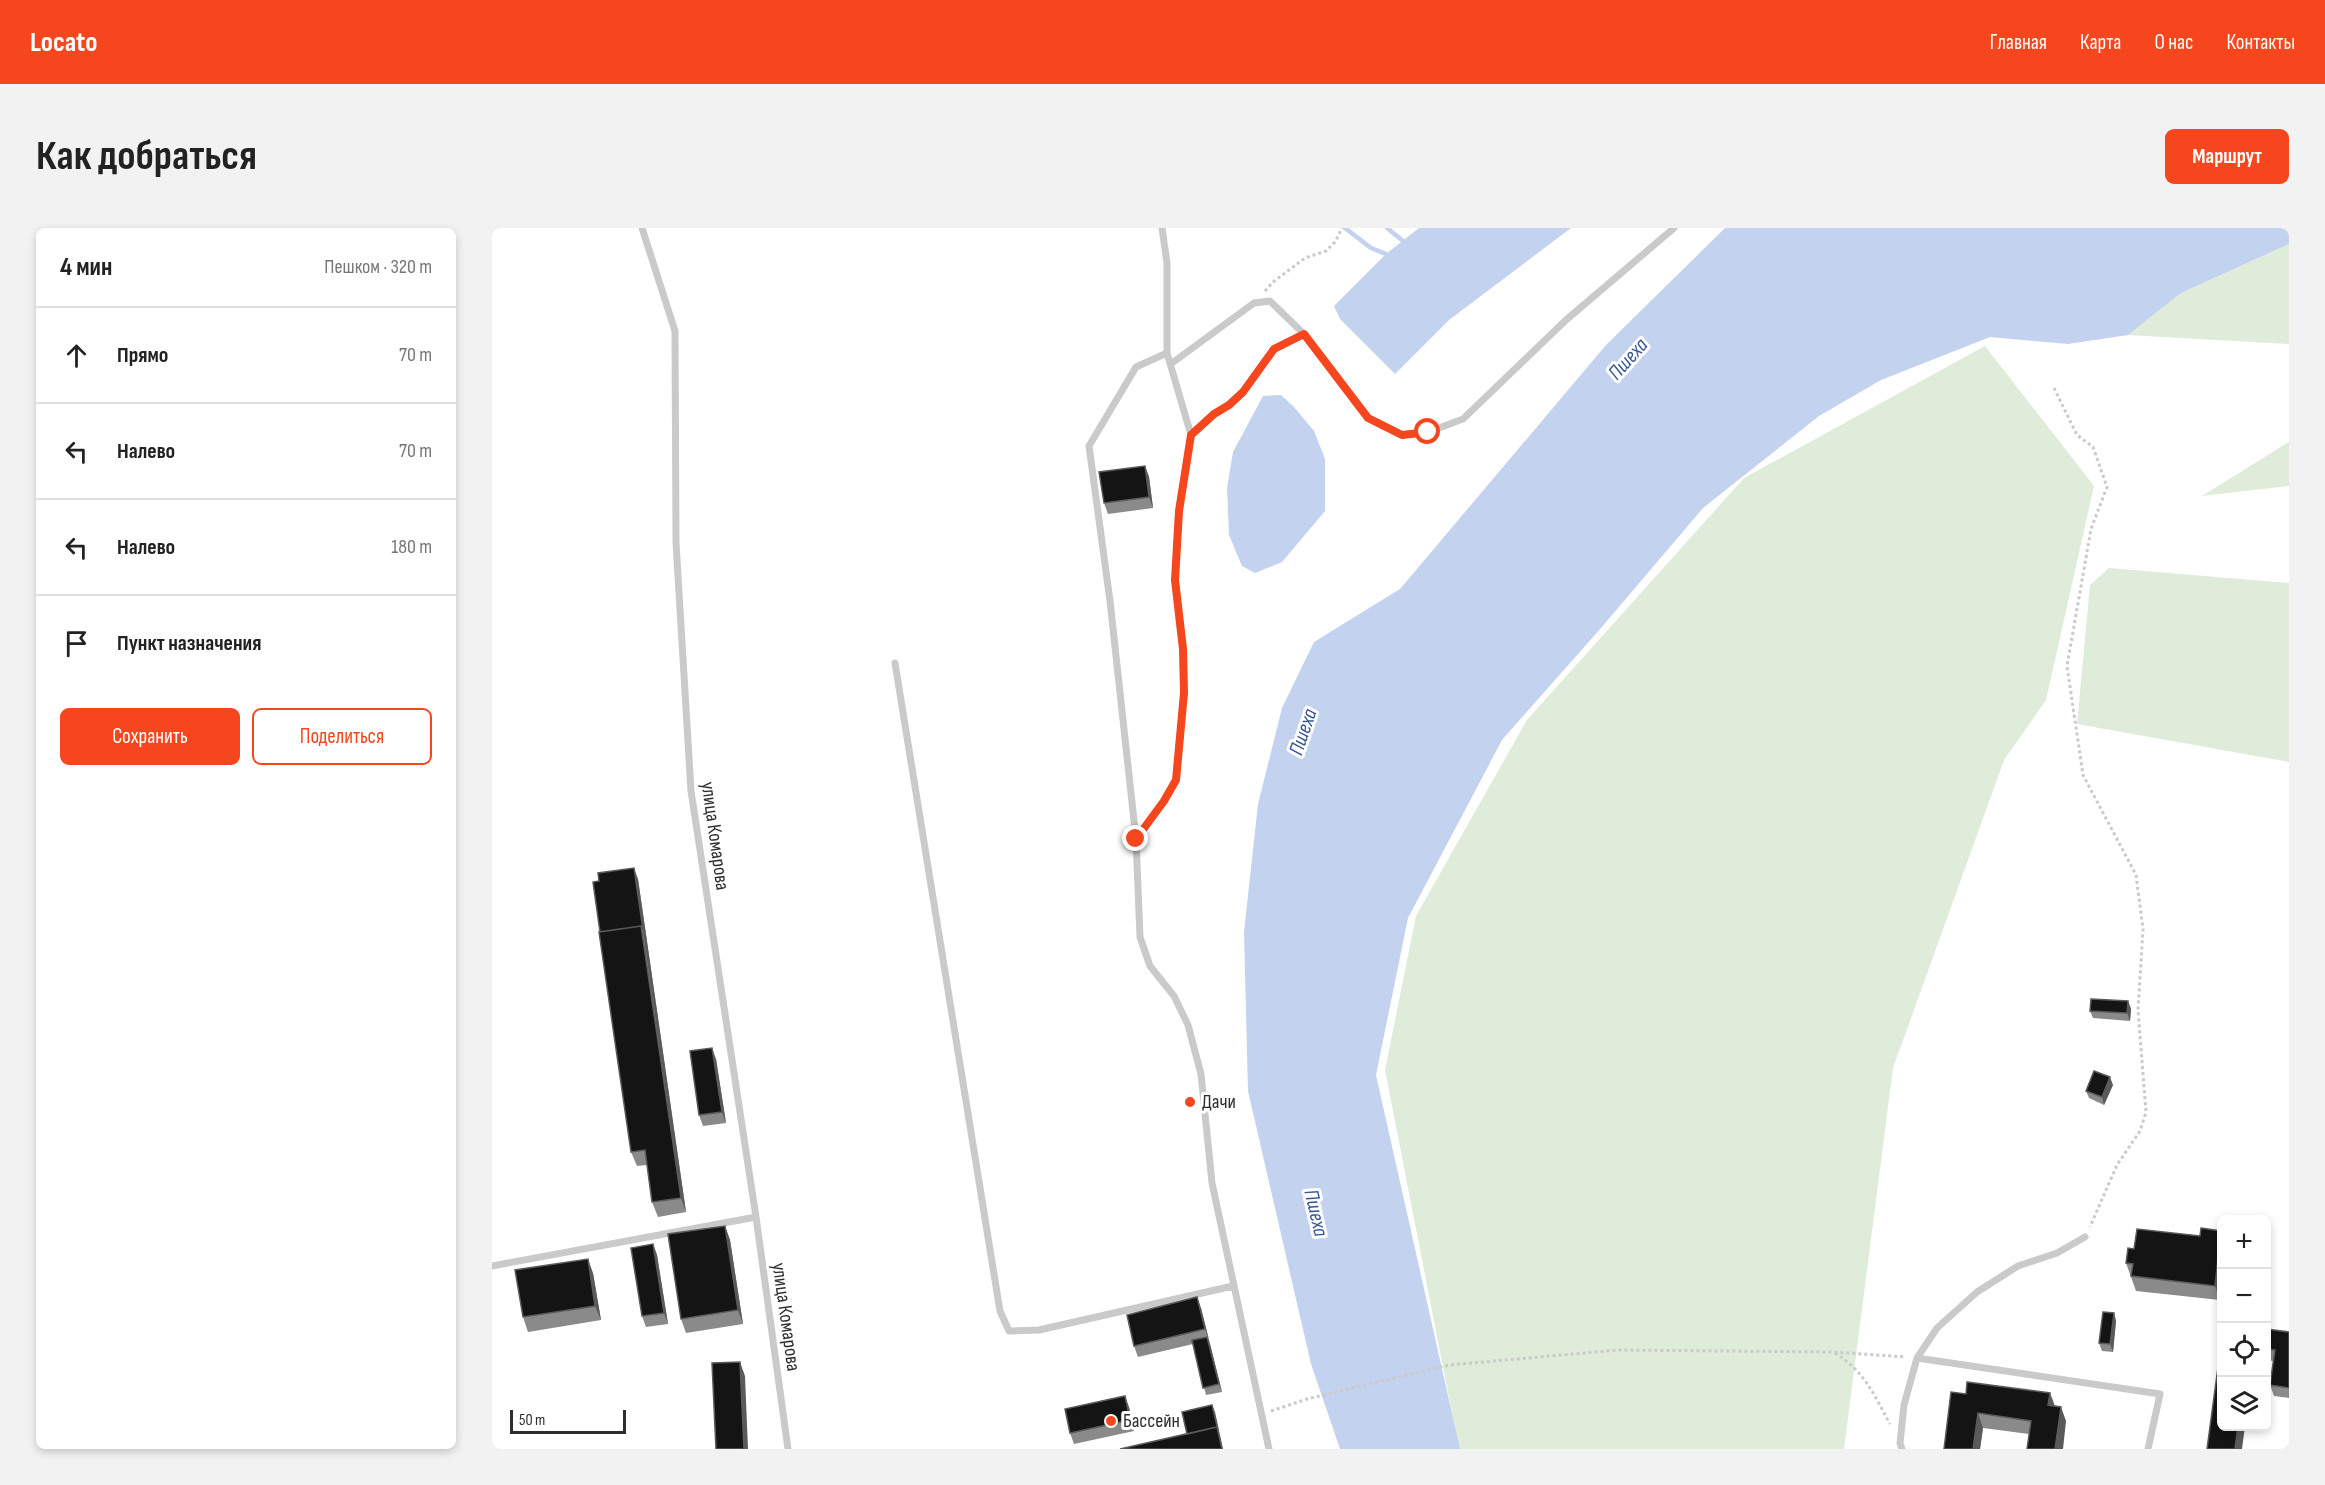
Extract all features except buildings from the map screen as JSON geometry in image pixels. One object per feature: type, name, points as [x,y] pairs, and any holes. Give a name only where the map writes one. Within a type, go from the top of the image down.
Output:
[{"type":"lane","name":"улица Комарова","points":[[642,228],[675,331],[676,543],[691,791],[756,1218],[788,1449]]},
{"type":"lane","points":[[1136,839],[1164,801],[1176,780],[1184,693],[1183,649],[1175,580],[1179,511],[1191,435],[1172,363],[1167,353],[1167,263],[1162,228]]},
{"type":"lane","points":[[1172,363],[1254,303],[1270,301],[1304,334],[1368,418],[1402,435],[1428,432],[1463,419],[1566,320],[1674,228]]},
{"type":"lane","points":[[1191,435],[1243,392],[1274,349],[1304,334]]},
{"type":"lane","points":[[1167,353],[1136,367],[1089,446],[1110,601],[1136,839],[1140,937],[1150,966],[1174,996],[1188,1025],[1201,1074],[1212,1184],[1269,1449]]},
{"type":"lane","points":[[895,663],[1000,1311],[1009,1331],[1040,1330],[1233,1286]]},
{"type":"lane","points":[[492,1266],[756,1218]]},
{"type":"lane","points":[[1901,1446],[1904,1405],[1917,1358],[1937,1328],[1977,1292],[2018,1266],[2057,1253],[2085,1237]]},
{"type":"lane","points":[[1917,1358],[2160,1394],[2148,1449]]},
{"type":"path","points":[[1254,303],[1273,282],[1305,258],[1326,251],[1335,242],[1342,228]]},
{"type":"path","points":[[2054,388],[2077,435],[2092,447],[2107,487],[2091,529],[2067,666],[2083,775],[2136,875],[2143,929],[2138,1010],[2146,1112],[2140,1131],[2117,1165],[2085,1237]]},
{"type":"path","points":[[1261,1414],[1307,1399],[1449,1365],[1618,1350],[1833,1352],[1917,1358]]},
{"type":"path","points":[[1833,1352],[1852,1364],[1867,1382],[1901,1446]]},
{"type":"green space","points":[[2289,244],[2289,344],[2128,335],[2181,293]]},
{"type":"green space","points":[[1985,346],[2094,486],[2046,700],[2004,760],[1893,1068],[1844,1449],[1459,1449],[1385,1070],[1416,916],[1527,720],[1744,478]]},
{"type":"green space","points":[[2289,442],[2289,486],[2202,496]]},
{"type":"green space","points":[[2109,568],[2289,583],[2289,762],[2077,724],[2090,585]]},
{"type":"water","points":[[1419,228],[1571,228],[1449,320],[1395,374],[1340,319],[1334,306],[1386,254]]},
{"type":"water","name":"Пшеха","points":[[1725,228],[2289,228],[2289,244],[2181,293],[2128,335],[2068,344],[1990,337],[1881,380],[1819,416],[1703,508],[1502,740],[1408,918],[1376,1075],[1460,1449],[1340,1449],[1311,1364],[1248,1091],[1244,932],[1258,804],[1282,708],[1314,642],[1400,589],[1606,345]]},
{"type":"water","points":[[1281,395],[1314,431],[1325,459],[1325,511],[1282,562],[1255,573],[1242,566],[1229,535],[1227,488],[1233,452],[1263,396]]},
{"type":"waterway","points":[[1345,228],[1371,248],[1386,254]]},
{"type":"waterway","points":[[1387,228],[1403,241]]},
{"type":"place","name":"Дачи","points":[[1190,1102]]},
{"type":"place","name":"Бассейн","points":[[1111,1421]]},
{"type":"route","points":[[1136,839],[1164,801],[1176,780],[1184,693],[1183,649],[1175,580],[1179,511],[1191,435],[1243,392],[1274,349],[1304,334],[1368,418],[1402,435],[1428,432]]}]
